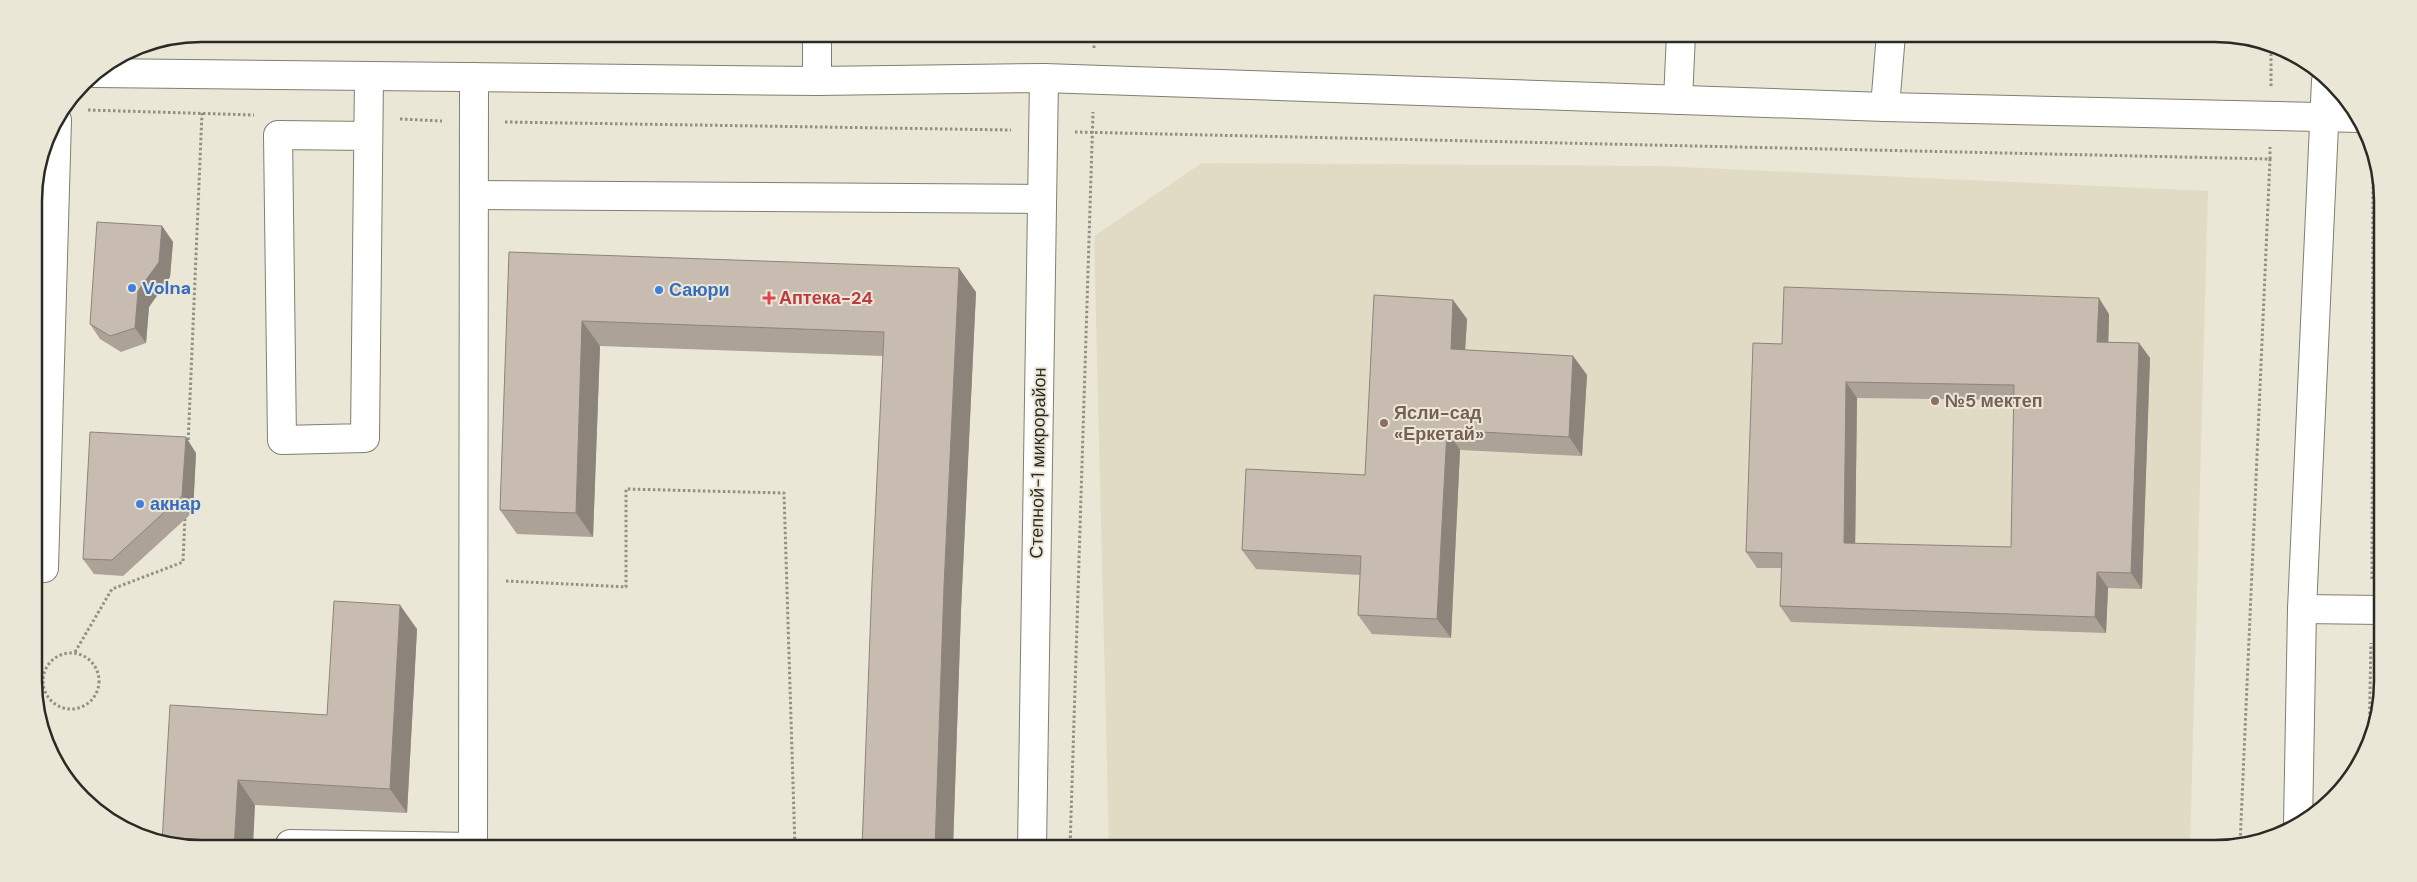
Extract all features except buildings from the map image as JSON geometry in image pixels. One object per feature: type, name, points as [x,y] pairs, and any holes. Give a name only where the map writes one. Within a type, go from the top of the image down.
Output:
[{"type":"street","points":[[817,42],[817,81]]},
{"type":"street","points":[[1678,100],[1681,42]]},
{"type":"street","points":[[1885,107],[1890,42]]},
{"type":"street","points":[[108,73],[817,81],[1044,78],[1885,107],[2350,118]]},
{"type":"street","points":[[368,136],[278,135],[282,440],[366,438],[369,76]]},
{"type":"street","points":[[473,840],[474,77]]},
{"type":"street","name":"Степной-1 микрорайон","points":[[1032,840],[1044,78]]},
{"type":"street","points":[[2298,816],[2302,609],[2326,87]]},
{"type":"street","points":[[44,568],[56,138]]},
{"type":"street","points":[[474,195],[1042,199]]},
{"type":"street","points":[[2302,609],[2374,610]]},
{"type":"path","points":[[1070,840],[1094,132],[1092,80],[1094,42]]},
{"type":"path","points":[[188,453],[202,113]]},
{"type":"path","points":[[473,122],[1094,132],[2270,159],[2240,837]]},
{"type":"path","points":[[2373,188],[2374,266]]},
{"type":"path","points":[[473,580],[626,586],[626,489],[784,492],[794,840]]},
{"type":"path","points":[[75,652],[112,589],[183,562],[185,512]]},
{"type":"path","points":[[75,652],[90,659],[99,672],[100,688],[91,702],[76,710],[62,709],[50,701],[43,689],[43,674],[50,662],[61,654],[75,652]]},
{"type":"path","points":[[2371,711],[2374,660]]},
{"type":"shaded area","points":[[1202,163],[1661,166],[2208,191],[2190,839],[1109,840],[1094,236]]},
{"type":"place","name":"Volna","points":[[132,288]]},
{"type":"place","name":"Саюри","points":[[659,290]]},
{"type":"place","name":"Аптека-24","points":[[769,298]]},
{"type":"place","name":"№5 мектеп","points":[[1935,401]]},
{"type":"place","name":"Ясли-сад «Еркетай»","points":[[1384,423]]},
{"type":"place","name":"акнар","points":[[140,504]]}]
